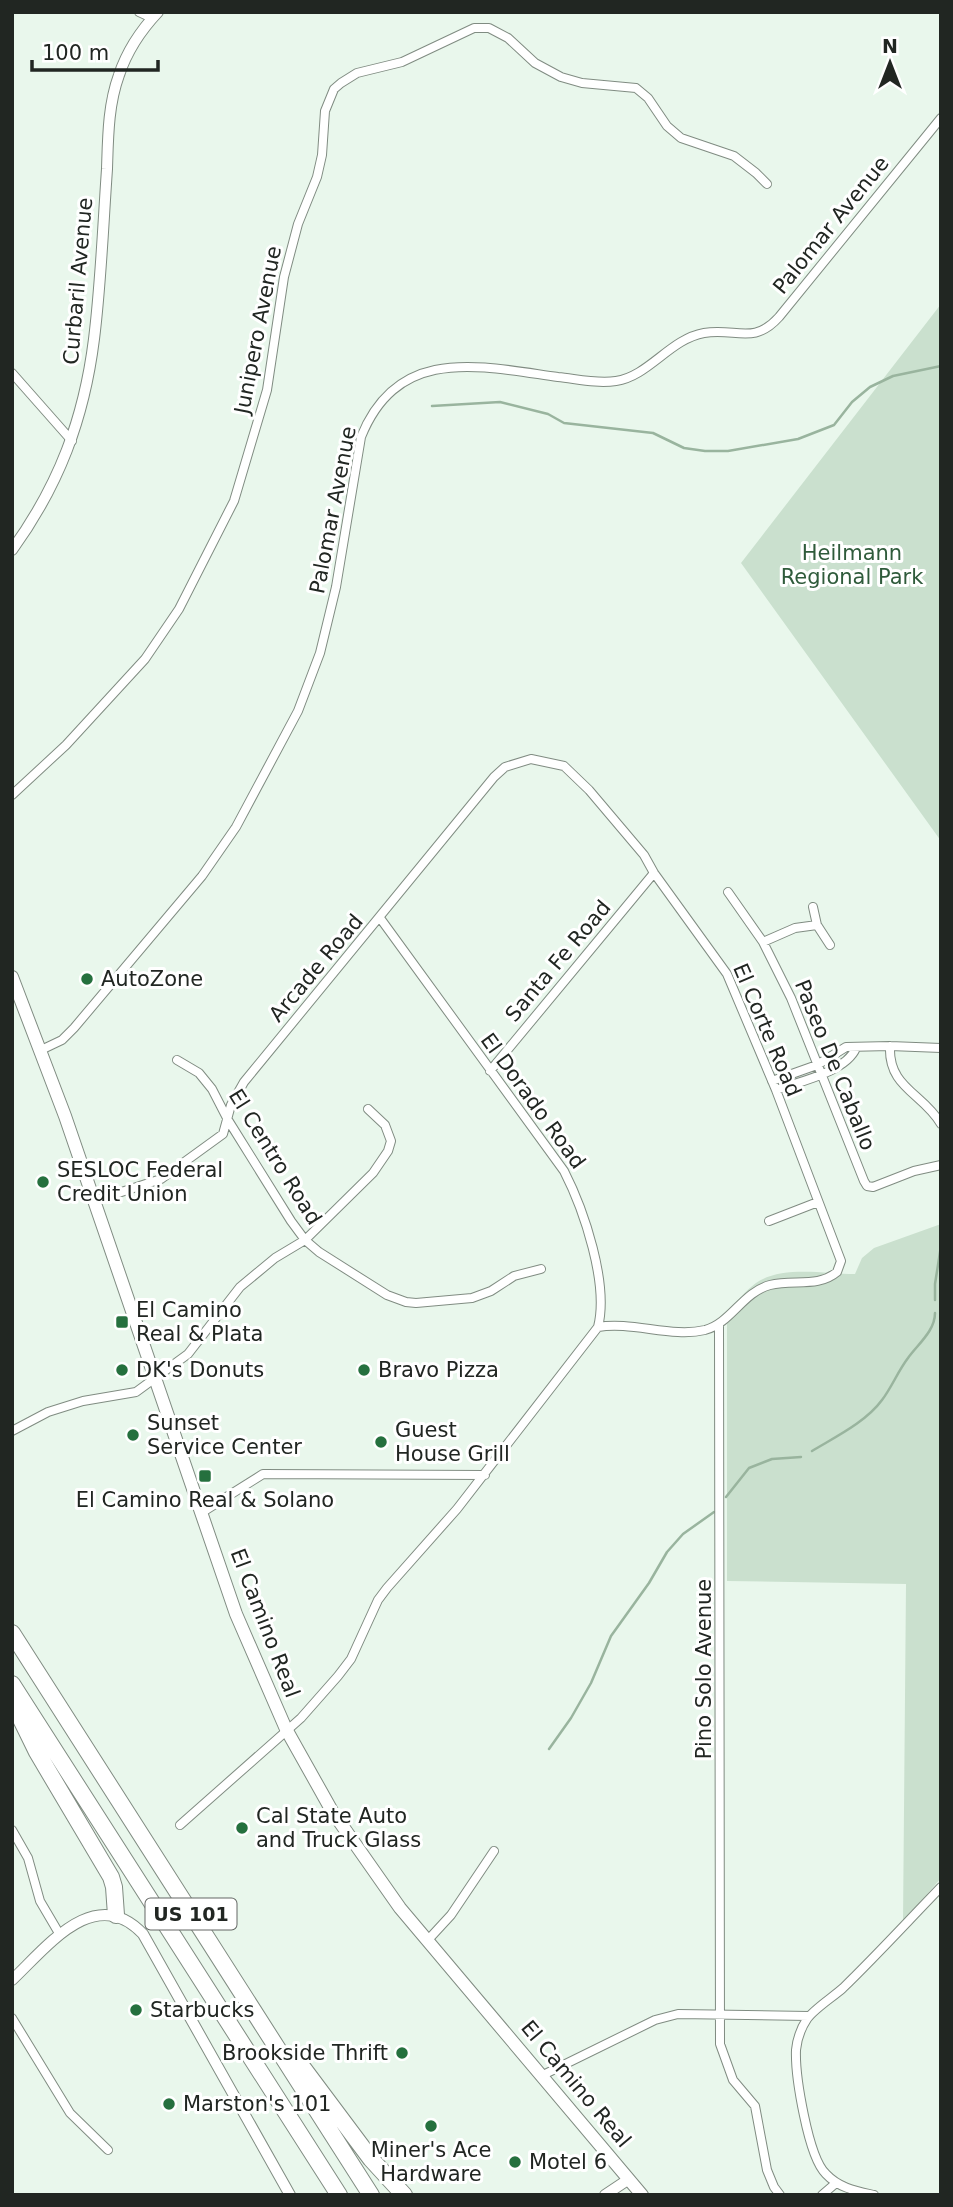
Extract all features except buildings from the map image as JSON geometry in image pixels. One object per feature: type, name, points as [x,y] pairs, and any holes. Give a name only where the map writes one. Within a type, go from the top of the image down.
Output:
[{"type":"highway","name":"US 101","points":[[12,1633],[371,2195]]},
{"type":"highway","name":"US 101","points":[[12,1684],[339,2195]]},
{"type":"highway","points":[[12,1700],[37,1752],[111,1877],[116,1915]]},
{"type":"highway","points":[[221,1960],[345,2126],[404,2195]]},
{"type":"main road","name":"El Camino Real","points":[[12,978],[41,1050],[246,1639],[286,1730],[353,1844],[426,1941],[642,2195]]},
{"type":"street","points":[[139,12],[155,15]]},
{"type":"street","name":"Curbaril Avenue","points":[[12,550],[46,498],[72,441],[87,384],[94,339],[112,100],[125,58],[155,15]]},
{"type":"street","name":"Junipero Avenue","points":[[12,795],[66,746],[145,659],[179,609],[234,501],[267,390],[289,254],[317,177],[325,111],[334,89],[341,83],[357,73],[402,62],[474,28],[489,28],[508,38],[528,57],[552,73],[582,83],[636,88],[648,98],[667,126],[681,138],[734,156],[767,184]]},
{"type":"street","name":"Palomar Avenue","points":[[41,1050],[62,1040],[74,1028],[202,876],[236,827],[265,775],[298,711],[320,653],[337,587],[359,445],[368,419],[393,388],[416,374],[448,367],[488,368],[588,381],[621,380],[690,337],[712,332],[747,335],[763,331],[779,317],[941,118]]},
{"type":"street","points":[[12,373],[72,441]]},
{"type":"street","name":"Arcade Road","points":[[94,1200],[161,1179],[223,1134],[231,1105],[244,1082],[494,777],[505,767],[531,759],[564,766]]},
{"type":"street","name":"El Corte Road","points":[[564,766],[589,790],[644,855],[727,974],[776,1090],[841,1261],[839,1268],[822,1281],[781,1283],[761,1288],[745,1299],[719,1325]]},
{"type":"street","name":"Santa Fe Road","points":[[490,1071],[654,873]]},
{"type":"street","name":"Paseo De Caballo","points":[[728,892],[763,942],[792,998],[820,1075],[867,1186],[873,1187],[914,1171],[941,1165]]},
{"type":"street","points":[[813,907],[817,925],[830,945]]},
{"type":"street","name":"El Dorado Road","points":[[380,918],[557,1160],[571,1185],[600,1280],[601,1315],[598,1327]]},
{"type":"street","points":[[763,942],[783,932],[817,925]]},
{"type":"street","points":[[890,1046],[890,1061],[897,1078],[908,1090],[937,1109],[941,1124]]},
{"type":"street","points":[[772,1081],[817,1065],[846,1047],[941,1048]]},
{"type":"street","points":[[776,1090],[820,1075],[853,1055],[856,1048]]},
{"type":"street","name":"El Centro Road","points":[[177,1060],[199,1073],[212,1088],[228,1121],[305,1240],[319,1252],[387,1295],[406,1302],[472,1298],[491,1291],[514,1276],[541,1269]]},
{"type":"street","points":[[796,1073],[799,1083]]},
{"type":"street","points":[[12,1431],[48,1412],[83,1401],[136,1392],[188,1354],[240,1287],[259,1270],[305,1240],[364,1184],[388,1151],[391,1141],[389,1131],[369,1109]]},
{"type":"street","points":[[769,1221],[818,1202]]},
{"type":"street","points":[[180,1825],[311,1707],[338,1676],[351,1659],[378,1600],[485,1475],[598,1327],[693,1332],[719,1325]]},
{"type":"street","name":"Pino Solo Avenue","points":[[719,1325],[722,1609],[720,2044],[733,2080],[755,2106],[767,2170],[780,2195]]},
{"type":"street","points":[[201,1513],[262,1474],[485,1475]]},
{"type":"street","points":[[12,1830],[28,1858],[40,1901],[60,1935]]},
{"type":"street","points":[[426,1941],[451,1915],[494,1850]]},
{"type":"street","points":[[874,2195],[836,2183],[825,2174],[815,2159],[807,2130],[796,2052],[798,2039],[809,2016],[829,2001],[867,1964],[941,1887]]},
{"type":"street","points":[[12,1980],[60,1935],[81,1920],[95,1915],[116,1915],[135,1925],[143,1934],[290,2195]]},
{"type":"street","points":[[541,2076],[655,2020],[678,2014],[809,2016]]},
{"type":"street","points":[[12,2018],[70,2113],[108,2150]]},
{"type":"street","points":[[605,2195],[629,2179]]},
{"type":"street","points":[[822,2195],[836,2183]]},
{"type":"green space","name":"Heilmann Regional Park","points":[[941,304],[941,841],[741,563]]},
{"type":"green space","points":[[941,1224],[941,1878],[903,1922],[906,1584],[727,1581],[727,1311],[752,1286],[766,1277],[791,1272],[855,1274],[862,1258],[874,1248]]},
{"type":"waterway","points":[[432,406],[500,402],[548,414],[564,423],[653,433],[684,448],[728,451],[798,439],[834,425],[852,402],[870,387],[893,376],[941,366]]},
{"type":"waterway","points":[[935,1300],[941,1246]]},
{"type":"waterway","points":[[812,1451],[850,1428],[875,1408],[929,1331],[935,1313]]},
{"type":"waterway","points":[[726,1497],[749,1468],[772,1459],[801,1457]]},
{"type":"waterway","points":[[549,1749],[591,1683],[611,1636],[649,1583],[667,1552],[683,1534],[714,1512]]},
{"type":"place","name":"AutoZone","points":[[87,979]]},
{"type":"place","name":"SESLOC Federal Credit Union","points":[[43,1182]]},
{"type":"place","name":"El Camino Real & Plata","points":[[122,1322]]},
{"type":"place","name":"DK's Donuts","points":[[122,1370]]},
{"type":"place","name":"Bravo Pizza","points":[[364,1370]]},
{"type":"place","name":"Sunset Service Center","points":[[133,1435]]},
{"type":"place","name":"Guest House Grill","points":[[381,1442]]},
{"type":"place","name":"El Camino Real & Solano","points":[[205,1476]]},
{"type":"place","name":"Cal State Auto and Truck Glass","points":[[242,1828]]},
{"type":"place","name":"Starbucks","points":[[136,2010]]},
{"type":"place","name":"Brookside Thrift","points":[[402,2053]]},
{"type":"place","name":"Marston's 101","points":[[169,2104]]},
{"type":"place","name":"Miner's Ace Hardware","points":[[431,2126]]},
{"type":"place","name":"Motel 6","points":[[515,2162]]}]
